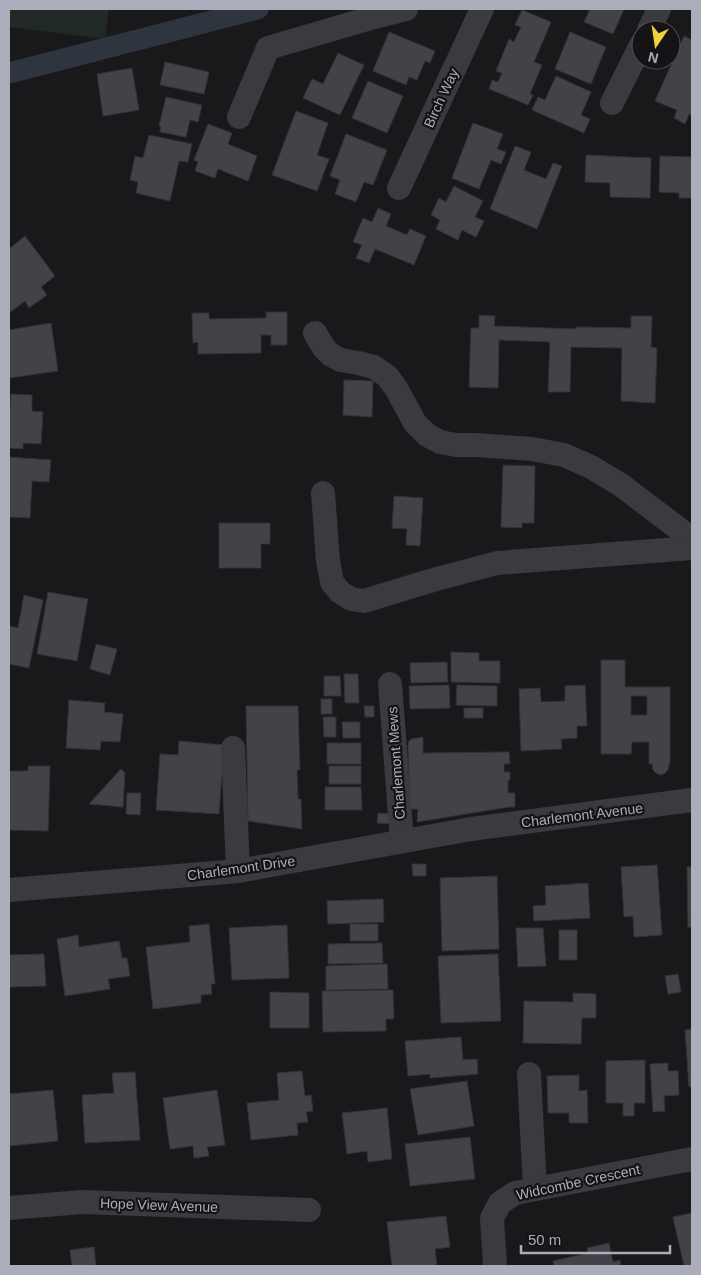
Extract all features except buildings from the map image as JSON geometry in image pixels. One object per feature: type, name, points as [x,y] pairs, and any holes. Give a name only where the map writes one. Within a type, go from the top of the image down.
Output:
[{"type":"street","points":[[239,117],[268,48],[373,13],[406,9]]},
{"type":"street","name":"Birch Way","points":[[399,188],[482,9]]},
{"type":"street","points":[[612,103],[631,65]]},
{"type":"street","points":[[315,333],[331,356],[374,367],[387,376],[396,388],[415,423],[427,435],[440,442],[456,445],[532,449],[564,455],[591,466],[621,484],[692,539]]},
{"type":"street","points":[[323,493],[328,561],[332,582],[340,592],[351,599],[364,601],[497,563],[692,548]]},
{"type":"street","name":"Charlemont Mews","points":[[390,684],[402,842]]},
{"type":"street","points":[[233,748],[238,871]]},
{"type":"street","name":"Charlemont Avenue","points":[[471,829],[692,800]]},
{"type":"street","name":"Charlemont Drive","points":[[9,890],[238,871],[471,829]]},
{"type":"street","points":[[528,1074],[535,1189]]},
{"type":"street","name":"Widcombe Crescent","points":[[495,1266],[492,1218],[500,1203],[515,1193],[692,1159]]},
{"type":"street","name":"Hope View Avenue","points":[[9,1208],[82,1202],[309,1210]]},
{"type":"shaded area","points":[[9,9],[109,9],[105,39],[9,27]]},
{"type":"waterway","points":[[9,73],[258,9]]}]
